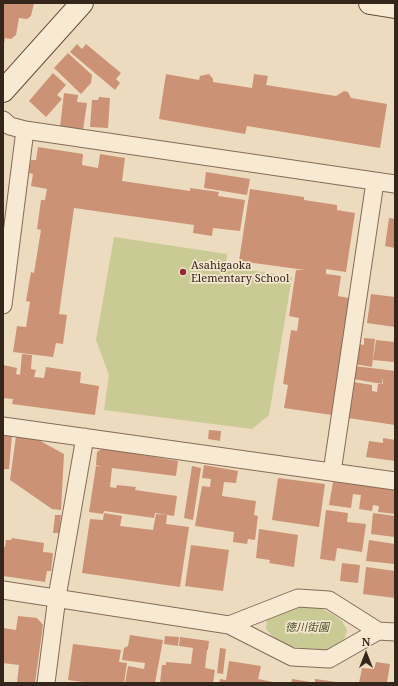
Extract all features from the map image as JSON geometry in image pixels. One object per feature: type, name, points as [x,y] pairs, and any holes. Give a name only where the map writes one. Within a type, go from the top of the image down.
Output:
[{"type":"street","points":[[4,90],[82,3]]},
{"type":"street","points":[[370,3],[395,7]]},
{"type":"street","points":[[3,120],[10,126],[25,130],[395,184]]},
{"type":"street","points":[[3,305],[25,130]]},
{"type":"street","points":[[332,472],[375,182]]},
{"type":"street","points":[[3,426],[395,480]]},
{"type":"street","points":[[46,683],[58,597],[86,437]]},
{"type":"street","points":[[3,590],[58,597],[229,626],[292,657],[329,659],[378,631]]},
{"type":"street","points":[[229,626],[298,598],[329,600],[378,631],[395,632]]},
{"type":"green space","points":[[114,237],[227,254],[226,266],[292,277],[269,415],[252,429],[104,410],[109,375],[96,340]]},
{"type":"green space","name":"徳川街園","points":[[309,606],[322,609],[342,621],[347,630],[344,640],[334,648],[324,650],[286,646],[275,639],[266,629],[267,619],[270,616],[295,607]]},
{"type":"building","points":[[3,3],[34,3],[31,16],[27,19],[19,18],[16,35],[11,39],[5,38],[4,44]]},
{"type":"building","points":[[77,44],[82,49],[86,44],[121,73],[116,79],[120,83],[115,90],[70,52]]},
{"type":"building","points":[[68,53],[92,75],[91,83],[81,94],[54,68]]},
{"type":"building","points":[[53,73],[66,85],[57,95],[62,99],[46,117],[29,101]]},
{"type":"building","points":[[166,74],[199,80],[200,76],[209,74],[213,79],[213,82],[252,88],[254,74],[268,76],[266,85],[336,96],[344,91],[348,92],[351,98],[387,104],[380,148],[247,126],[245,134],[159,119]]},
{"type":"building","points":[[64,93],[78,95],[77,102],[87,103],[83,130],[60,127]]},
{"type":"building","points":[[99,97],[110,98],[108,128],[90,127],[92,100],[98,100]]},
{"type":"building","points":[[38,147],[83,154],[82,165],[98,168],[100,154],[125,158],[122,181],[190,191],[190,188],[219,192],[218,196],[245,200],[240,231],[213,228],[212,236],[193,233],[194,225],[74,208],[59,314],[67,315],[63,344],[56,343],[53,357],[13,352],[17,326],[26,327],[30,302],[26,301],[31,272],[34,273],[41,230],[37,229],[41,200],[45,200],[47,189],[31,186],[33,174],[29,173],[31,160],[36,160]]},
{"type":"building","points":[[206,172],[250,179],[247,195],[204,188]]},
{"type":"building","points":[[250,189],[304,197],[304,200],[337,205],[337,210],[355,213],[346,272],[326,269],[326,274],[341,276],[338,296],[349,298],[332,415],[284,408],[288,385],[283,384],[291,330],[297,331],[299,318],[289,316],[296,270],[305,270],[239,261]]},
{"type":"building","points":[[389,218],[395,219],[395,248],[385,246]]},
{"type":"building","points":[[371,294],[395,297],[395,327],[367,323]]},
{"type":"building","points":[[364,338],[375,339],[372,367],[355,364],[358,344],[364,345]]},
{"type":"building","points":[[376,340],[395,342],[394,362],[373,360]]},
{"type":"building","points":[[22,354],[32,355],[31,369],[36,370],[34,377],[44,378],[46,367],[81,372],[80,383],[99,386],[95,415],[12,404],[13,399],[3,398],[3,365],[17,368],[16,374],[20,375]]},
{"type":"building","points":[[355,366],[395,371],[395,425],[348,418],[353,382],[372,385],[372,391],[377,392],[378,384],[382,384],[353,379]]},
{"type":"building","points":[[209,430],[221,431],[220,441],[208,439]]},
{"type":"building","points":[[3,434],[12,435],[9,469],[3,469]]},
{"type":"building","points":[[16,436],[35,438],[64,454],[61,510],[52,509],[10,480]]},
{"type":"building","points":[[383,438],[395,440],[395,461],[366,457],[369,441],[383,443]]},
{"type":"building","points":[[103,448],[178,461],[176,476],[112,468],[110,487],[116,488],[117,485],[136,487],[135,490],[177,496],[174,516],[155,513],[154,518],[104,511],[103,514],[89,512],[96,466],[102,467],[96,465],[97,452]]},
{"type":"building","points":[[204,465],[238,471],[236,483],[224,482],[222,496],[256,501],[254,515],[258,516],[255,540],[248,539],[247,544],[233,542],[234,532],[195,526],[202,486],[210,487],[211,479],[202,478]]},
{"type":"building","points":[[192,466],[201,468],[193,520],[184,518]]},
{"type":"building","points":[[278,478],[325,484],[319,527],[272,520]]},
{"type":"building","points":[[333,482],[395,489],[395,514],[378,512],[379,506],[373,505],[372,511],[359,509],[361,495],[353,494],[351,508],[329,505]]},
{"type":"building","points":[[326,510],[348,513],[347,522],[366,524],[362,552],[337,548],[335,561],[320,559]]},
{"type":"building","points":[[104,513],[122,516],[120,526],[153,530],[156,514],[167,515],[166,524],[189,527],[180,587],[82,573],[90,519],[103,520]]},
{"type":"building","points":[[373,513],[395,516],[395,537],[371,534]]},
{"type":"building","points":[[55,515],[61,515],[59,533],[53,533]]},
{"type":"building","points":[[259,529],[298,535],[294,567],[269,563],[270,560],[256,558]]},
{"type":"building","points":[[12,538],[44,543],[43,552],[53,553],[51,571],[47,571],[45,582],[3,576],[3,547],[5,547],[6,540],[11,540]]},
{"type":"building","points":[[369,540],[395,544],[395,564],[366,561]]},
{"type":"building","points":[[191,545],[229,550],[223,591],[185,586]]},
{"type":"building","points":[[342,563],[360,565],[358,583],[340,581]]},
{"type":"building","points":[[366,567],[395,571],[395,598],[363,594]]},
{"type":"building","points":[[18,616],[37,618],[43,625],[35,683],[17,683],[19,665],[3,663],[3,628],[16,630]]},
{"type":"building","points":[[130,635],[163,640],[155,683],[125,683],[128,666],[144,669],[145,663],[122,660],[124,648],[128,646]]},
{"type":"building","points":[[165,636],[179,637],[178,646],[164,644]]},
{"type":"building","points":[[180,637],[209,641],[208,650],[197,649],[207,650],[205,668],[215,670],[213,683],[160,683],[162,665],[166,665],[166,662],[191,664],[193,648],[179,646]]},
{"type":"building","points":[[73,644],[121,650],[119,662],[127,663],[124,683],[90,683],[68,680]]},
{"type":"building","points":[[220,648],[226,649],[223,674],[217,673]]},
{"type":"building","points":[[229,661],[261,666],[258,679],[278,683],[219,683],[220,679],[226,680]]},
{"type":"building","points":[[376,662],[390,664],[387,683],[359,683],[362,668],[374,669]]},
{"type":"building","points":[[292,679],[311,682],[311,683],[291,683]]},
{"type":"building","points":[[315,679],[337,682],[337,683],[315,683]]},
{"type":"place","name":"Asahigaoka Elementary School","points":[[183,272]]}]
